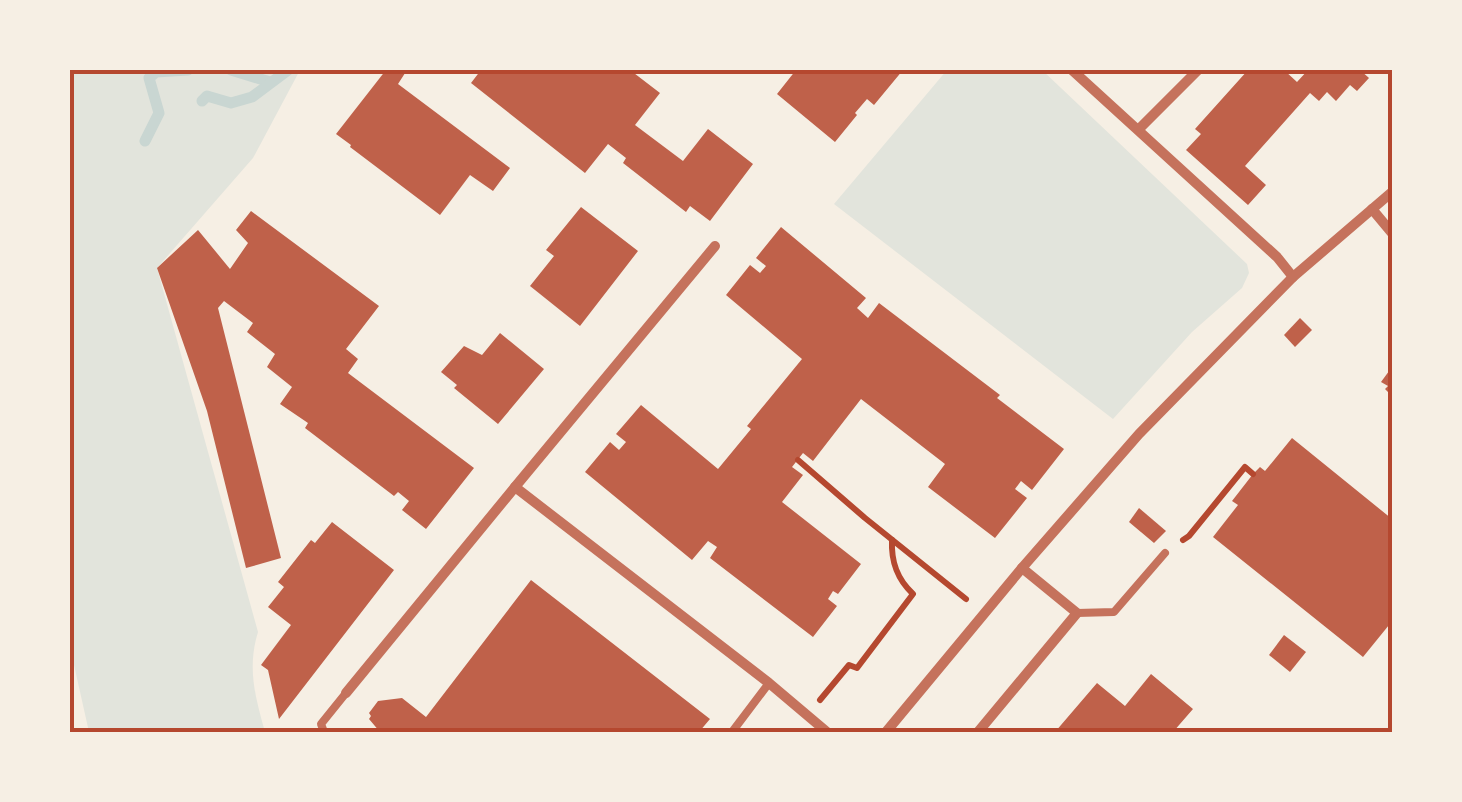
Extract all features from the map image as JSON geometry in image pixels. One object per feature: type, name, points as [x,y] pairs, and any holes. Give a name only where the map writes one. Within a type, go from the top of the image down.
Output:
[{"type":"street","points":[[1072,70],[1293,276]]},
{"type":"street","points":[[1140,130],[1198,70]]},
{"type":"street","points":[[886,732],[1139,434],[1293,276],[1392,192]]},
{"type":"street","points":[[1372,209],[1392,233]]},
{"type":"street","points":[[346,693],[714,246]]},
{"type":"street","points":[[515,487],[827,732]]},
{"type":"street","points":[[978,732],[1078,613],[1022,568]]},
{"type":"lane","points":[[1078,613],[1114,612],[1165,552]]},
{"type":"lane","points":[[732,732],[769,684]]},
{"type":"lane","points":[[324,732],[321,724],[346,693]]},
{"type":"path","points":[[798,460],[984,614]]},
{"type":"path","points":[[1165,552],[1189,536],[1245,468],[1253,474]]},
{"type":"path","points":[[808,715],[849,665],[857,668],[913,594],[896,572],[891,557],[892,539]]},
{"type":"shaded area","points":[[70,70],[300,70],[253,158],[157,268],[258,632],[253,670],[265,732],[89,732],[70,647]]},
{"type":"shaded area","points":[[947,70],[1042,70],[1247,264],[1249,273],[1242,288],[1192,332],[1113,419],[834,204]]},
{"type":"building","points":[[386,70],[407,70],[398,84],[510,168],[493,191],[470,175],[440,215],[336,134]]},
{"type":"building","points":[[481,70],[630,70],[660,93],[635,125],[683,161],[708,129],[753,164],[710,221],[690,206],[686,212],[623,163],[626,158],[608,144],[585,173],[471,83]]},
{"type":"building","points":[[796,70],[903,70],[874,105],[867,99],[835,142],[777,94]]},
{"type":"building","points":[[1248,70],[1284,70],[1297,82],[1308,70],[1360,70],[1369,78],[1357,91],[1350,85],[1336,101],[1327,92],[1319,101],[1310,93],[1245,166],[1266,185],[1248,205],[1186,150],[1201,134],[1195,129]]},
{"type":"building","points":[[581,207],[638,251],[580,326],[530,286],[554,256],[546,250]]},
{"type":"building","points":[[251,211],[379,306],[346,349],[358,359],[348,373],[474,468],[426,529],[402,510],[409,501],[398,492],[394,496],[280,404],[292,387],[267,367],[275,354],[247,332],[253,323],[224,301],[218,308],[281,558],[246,568],[207,411],[157,268],[198,230],[230,269],[248,243],[236,230]]},
{"type":"building","points":[[781,227],[866,298],[857,308],[868,318],[879,303],[1064,449],[1032,490],[1021,481],[1015,489],[1027,498],[995,538],[928,487],[945,464],[861,399],[813,461],[803,453],[792,467],[803,475],[782,502],[861,564],[838,594],[833,591],[828,599],[837,606],[813,637],[710,558],[717,547],[708,541],[692,560],[585,472],[610,442],[619,450],[626,442],[616,434],[641,405],[718,469],[751,429],[747,426],[802,359],[726,295],[750,265],[760,273],[766,266],[756,258]]},
{"type":"building","points":[[1300,318],[1312,330],[1295,347],[1284,335]]},
{"type":"building","points":[[500,333],[544,369],[498,424],[454,388],[457,385],[441,372],[464,346],[482,355]]},
{"type":"building","points":[[1392,367],[1392,386],[1388,392],[1388,386],[1381,382]]},
{"type":"building","points":[[1292,438],[1392,519],[1392,628],[1389,625],[1363,657],[1213,537],[1238,505],[1232,501],[1253,474],[1260,467],[1265,471]]},
{"type":"building","points":[[1139,508],[1166,531],[1154,543],[1129,522]]},
{"type":"building","points":[[332,522],[394,570],[279,719],[268,670],[261,665],[291,625],[268,607],[284,587],[278,582],[311,540],[315,543]]},
{"type":"building","points":[[531,580],[710,719],[699,732],[380,732],[369,719],[378,701],[402,698],[426,717]]},
{"type":"building","points":[[1284,635],[1306,652],[1290,672],[1269,655]]},
{"type":"building","points":[[1151,674],[1193,709],[1173,732],[1055,732],[1097,683],[1125,706]]},
{"type":"waterway","points":[[145,141],[159,113],[149,78],[156,72],[188,70]]},
{"type":"waterway","points":[[231,70],[270,82]]},
{"type":"waterway","points":[[202,101],[207,96],[231,103],[252,97],[288,70]]}]
